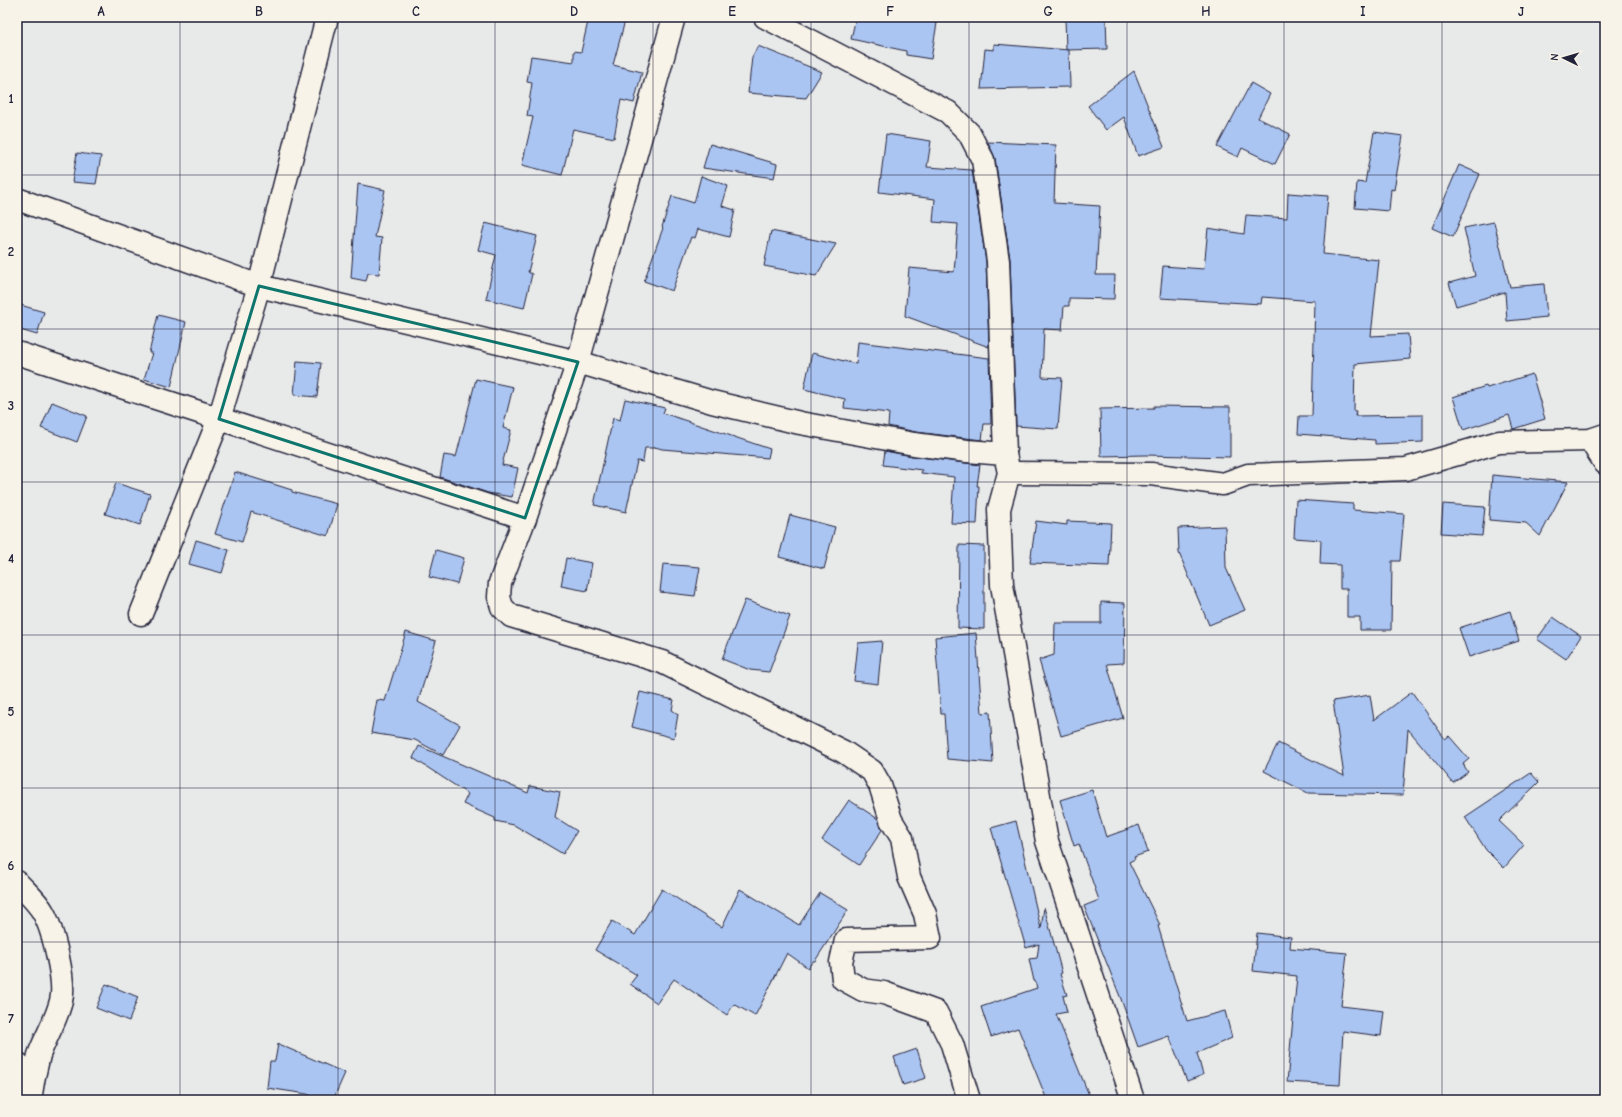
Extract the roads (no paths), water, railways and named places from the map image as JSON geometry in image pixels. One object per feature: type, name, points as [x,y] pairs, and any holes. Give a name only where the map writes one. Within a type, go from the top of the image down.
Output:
[{"type":"street","points":[[141,614],[219,419],[259,286],[328,17]]},
{"type":"street","points":[[674,17],[578,362],[525,518],[500,583],[499,596],[502,607],[511,616],[662,662],[844,752],[872,771],[880,785],[891,820],[902,838],[909,877],[925,914],[930,938],[846,940],[840,962],[843,979],[863,990],[884,993],[936,1012],[952,1044],[969,1100]]},
{"type":"street","points":[[765,17],[948,112],[969,133],[983,160],[998,261],[1007,464],[999,509],[1002,585],[1047,841],[1133,1100]]},
{"type":"street","points":[[17,199],[259,286],[578,362],[712,402],[800,423],[914,444],[967,451],[1007,464],[1151,474],[1223,484],[1248,475],[1406,469],[1499,442],[1598,437],[1605,463]]},
{"type":"street","points":[[17,353],[525,518]]},
{"type":"street","points":[[17,882],[43,911],[49,925],[60,971],[61,999],[54,1023],[40,1054],[33,1078],[30,1100]]},
{"type":"street","points":[[17,1063],[33,1078]]}]
